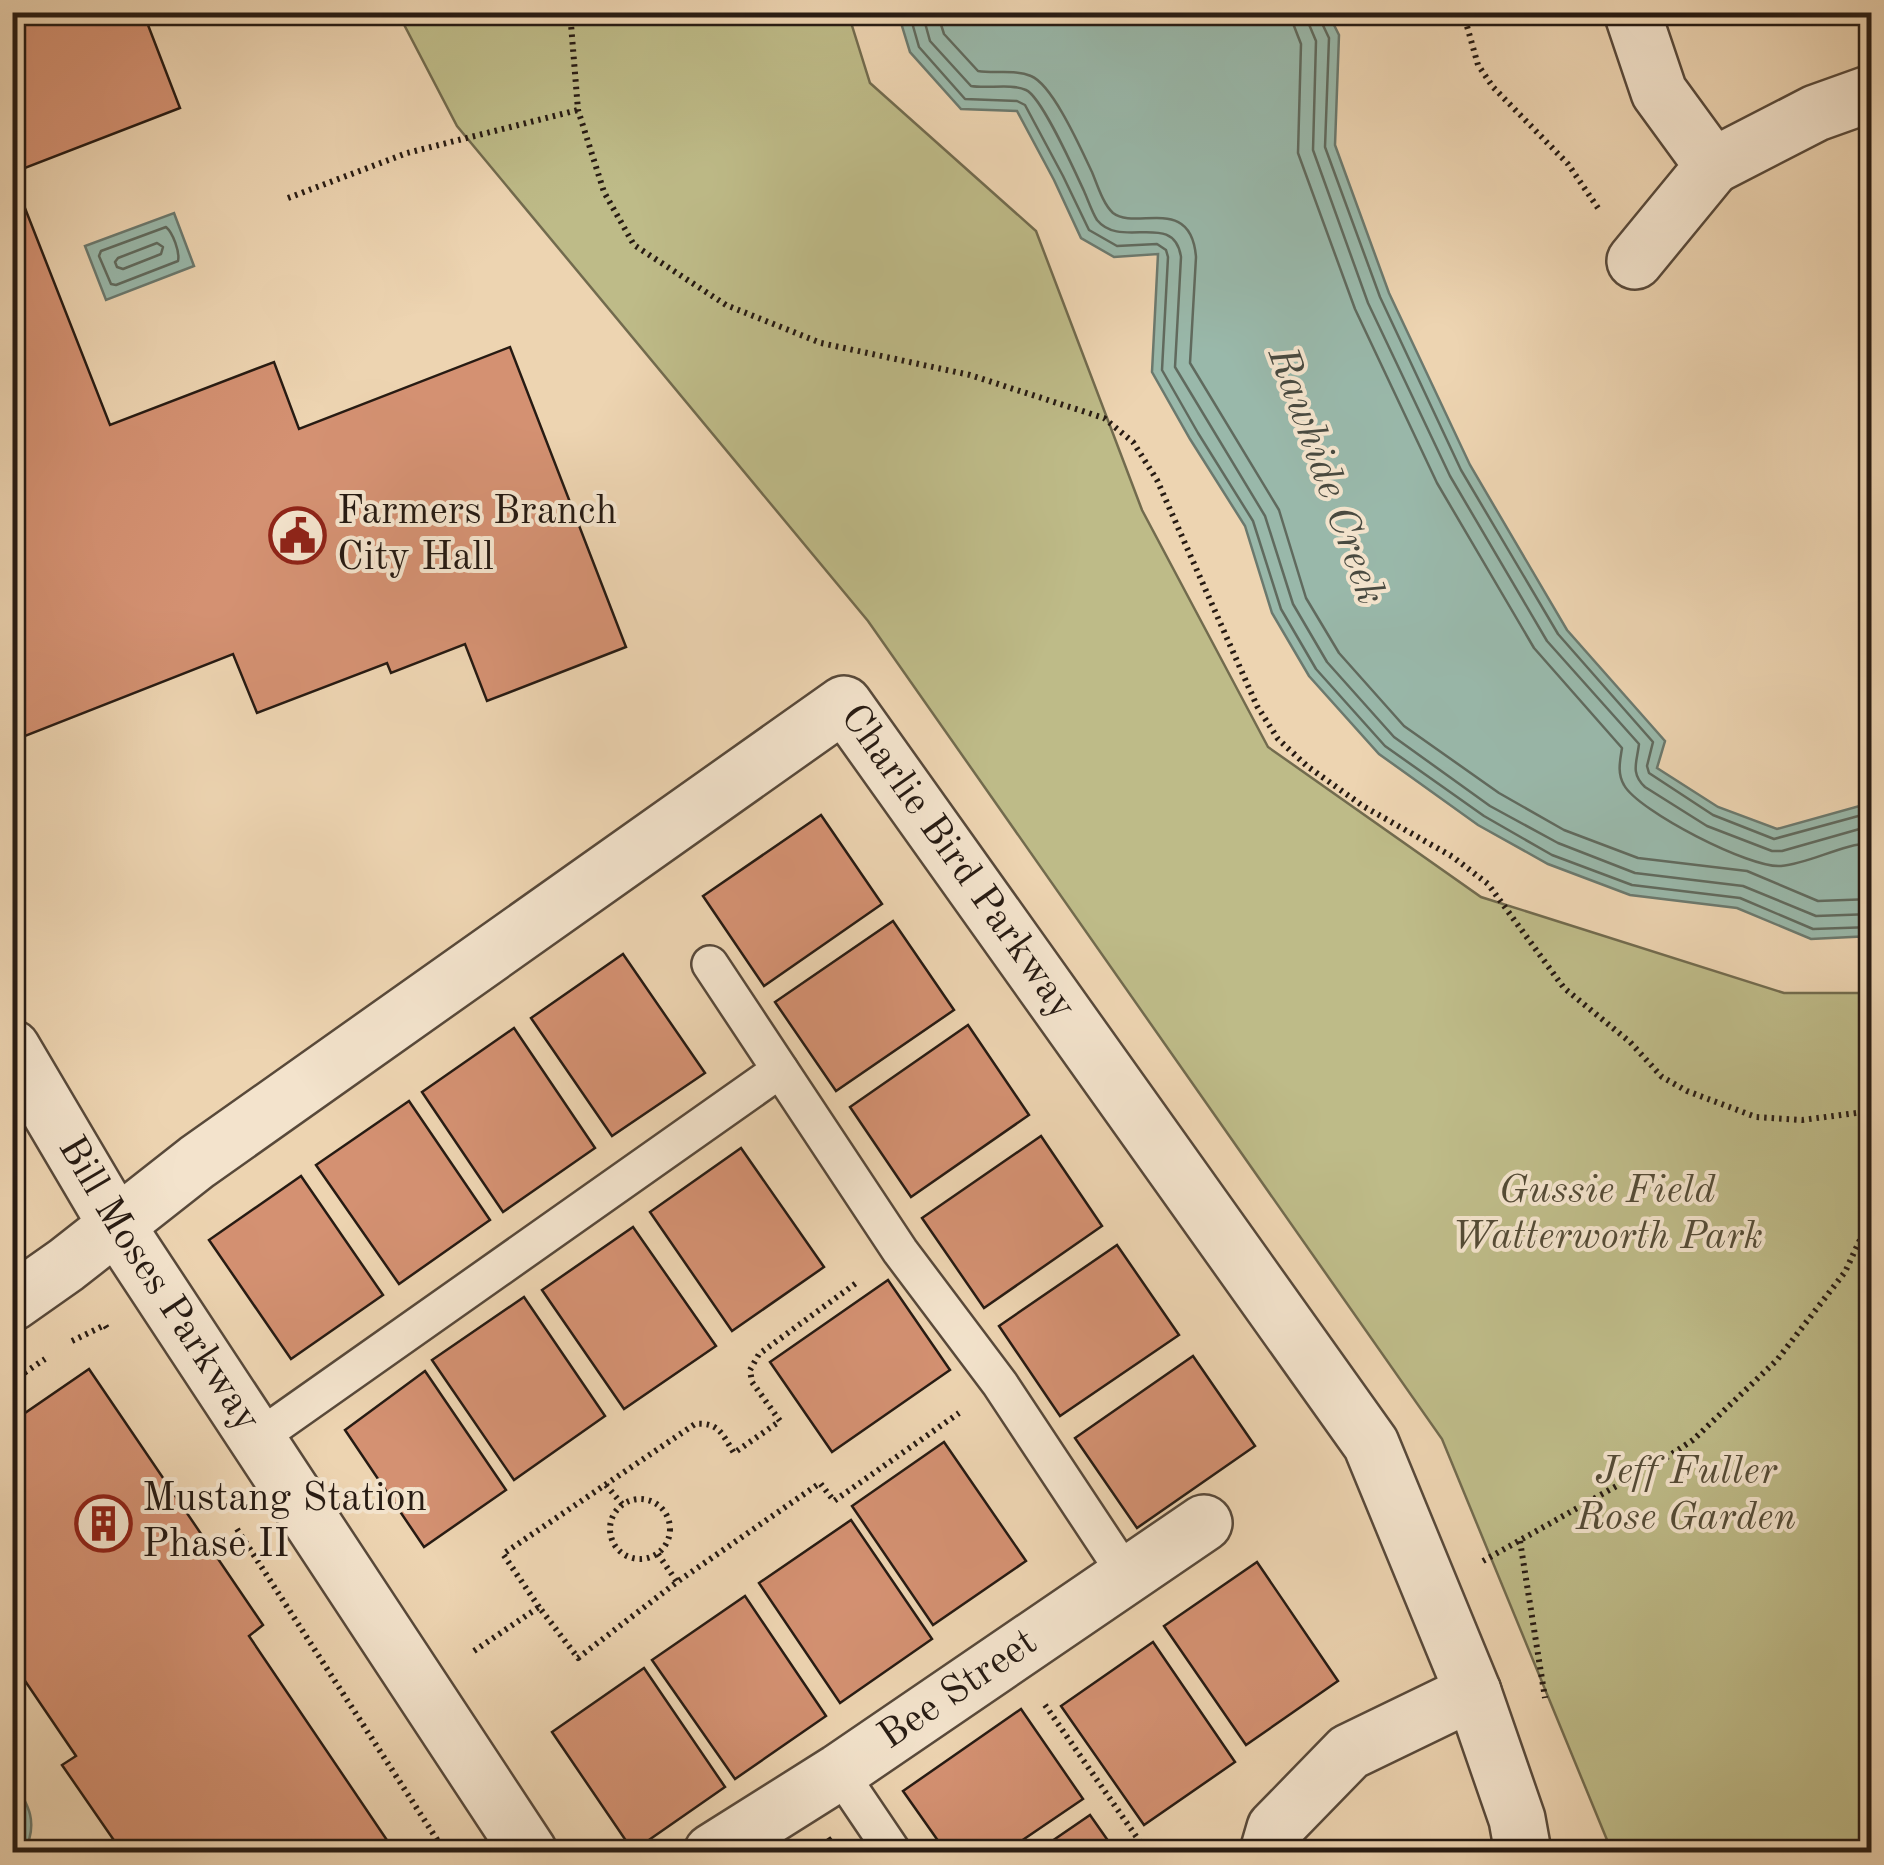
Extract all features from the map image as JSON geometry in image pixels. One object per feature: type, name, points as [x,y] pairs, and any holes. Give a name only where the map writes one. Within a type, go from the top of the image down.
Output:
[{"type":"street","points":[[1632,12],[1659,92],[1714,166]]},
{"type":"street","points":[[1635,261],[1714,166],[1816,113],[1872,93]]},
{"type":"street","name":"Charlie Bird Parkway","points":[[12,1302],[198,1162],[844,704],[1371,1444],[1473,1692]]},
{"type":"street","name":"Bill Moses Parkway","points":[[17,1055],[117,1226],[529,1852]]},
{"type":"street","name":"Bee Street","points":[[712,1852],[839,1772],[1204,1522]]},
{"type":"street","points":[[1268,1852],[1275,1828],[1349,1752],[1473,1692],[1517,1819],[1523,1852]]},
{"type":"lane","points":[[710,964],[900,1252],[1000,1384],[1127,1576]]},
{"type":"lane","points":[[258,1438],[780,1070]]},
{"type":"lane","points":[[839,1772],[893,1852]]},
{"type":"path","points":[[570,12],[578,110],[604,192],[634,245],[726,306],[821,343],[970,375],[1104,418],[1133,442],[1158,480],[1257,706],[1278,738],[1307,766],[1363,806],[1453,857],[1488,884],[1564,988],[1630,1042],[1662,1078],[1756,1117],[1802,1120],[1872,1111]]},
{"type":"path","points":[[1463,12],[1478,65],[1493,87],[1568,164],[1635,261]]},
{"type":"path","points":[[288,198],[406,153],[578,110]]},
{"type":"path","points":[[1474,1566],[1662,1462],[1693,1440],[1777,1360],[1846,1272],[1872,1214]]},
{"type":"path","points":[[900,1252],[760,1354],[750,1370],[752,1382],[780,1421],[734,1453],[718,1428],[708,1422],[695,1424],[503,1554],[578,1658],[677,1582],[820,1483],[834,1502],[1000,1384]]},
{"type":"path","points":[[12,1381],[75,1339],[106,1325],[116,1342]]},
{"type":"path","points":[[606,1485],[622,1504]]},
{"type":"path","points":[[636,1498],[646,1499],[663,1509],[670,1528],[669,1538],[658,1554],[638,1559],[620,1552],[614,1544],[609,1525],[622,1504],[636,1498]]},
{"type":"path","points":[[233,1523],[445,1852]]},
{"type":"path","points":[[658,1554],[677,1582]]},
{"type":"path","points":[[474,1651],[540,1607]]},
{"type":"path","points":[[1010,1654],[1147,1852]]},
{"type":"green space","name":"Gussie Field Watterworth Park","points":[[398,13],[848,13],[870,83],[1036,231],[1142,510],[1268,747],[1481,897],[1784,993],[1871,993],[1871,1852],[1612,1852],[1442,1439],[868,621],[457,126]]},
{"type":"water","name":"Rawhide Creek","points":[[898,13],[1328,13],[1339,35],[1335,145],[1389,293],[1470,465],[1567,630],[1665,741],[1657,768],[1718,807],[1777,829],[1871,806],[1871,936],[1811,939],[1737,908],[1630,895],[1548,864],[1478,825],[1379,754],[1309,676],[1272,613],[1245,526],[1152,372],[1158,254],[1114,257],[1081,238],[1017,111],[961,109],[910,52]]},
{"type":"water","points":[[174,213],[194,266],[106,300],[85,246]]},
{"type":"water","points":[[12,1779],[30,1814],[31,1832],[24,1852],[13,1852]]},
{"type":"building","points":[[12,12],[143,12],[180,108],[12,173]]},
{"type":"building","name":"Farmers Branch City Hall","points":[[12,175],[110,425],[274,362],[299,429],[510,347],[626,647],[487,701],[465,644],[391,673],[387,663],[257,713],[233,654],[20,738],[12,719]]},
{"type":"building","points":[[821,815],[882,904],[764,986],[703,896]]},
{"type":"building","points":[[893,921],[954,1010],[836,1091],[775,1002]]},
{"type":"building","points":[[623,954],[705,1073],[612,1136],[531,1018]]},
{"type":"building","points":[[968,1025],[1029,1115],[911,1197],[850,1107]]},
{"type":"building","points":[[514,1028],[595,1148],[503,1212],[422,1092]]},
{"type":"building","points":[[409,1101],[490,1220],[399,1284],[316,1165]]},
{"type":"building","points":[[1041,1136],[1102,1226],[984,1308],[922,1218]]},
{"type":"building","points":[[741,1148],[824,1267],[732,1331],[650,1212]]},
{"type":"building","points":[[301,1176],[383,1295],[291,1359],[209,1240]]},
{"type":"building","points":[[633,1227],[716,1346],[624,1409],[542,1290]]},
{"type":"building","points":[[1117,1245],[1179,1335],[1060,1416],[999,1326]]},
{"type":"building","points":[[888,1280],[950,1370],[832,1452],[770,1362]]},
{"type":"building","points":[[524,1297],[605,1416],[514,1480],[432,1360]]},
{"type":"building","points":[[1193,1356],[1255,1446],[1137,1528],[1075,1438]]},
{"type":"building","name":"Mustang Station Phase II","points":[[89,1369],[263,1625],[249,1636],[395,1852],[122,1852],[62,1765],[76,1756],[19,1672],[12,1677],[12,1422]]},
{"type":"building","points":[[425,1371],[506,1490],[424,1547],[345,1430]]},
{"type":"building","points":[[944,1442],[1026,1561],[933,1625],[852,1506]]},
{"type":"building","points":[[851,1520],[932,1639],[840,1703],[759,1583]]},
{"type":"building","points":[[1257,1562],[1338,1681],[1246,1745],[1164,1626]]},
{"type":"building","points":[[745,1596],[826,1716],[735,1779],[652,1660]]},
{"type":"building","points":[[1153,1642],[1235,1762],[1144,1825],[1061,1706]]},
{"type":"building","points":[[644,1668],[725,1787],[633,1851],[552,1732]]},
{"type":"building","points":[[1021,1709],[1083,1799],[1005,1852],[946,1852],[903,1791]]},
{"type":"building","points":[[1090,1815],[1116,1852],[1036,1852]]},
{"type":"building","points":[[830,1838],[841,1852],[809,1852]]},
{"type":"place","name":"Farmers Branch City Hall","points":[[298,536]]},
{"type":"place","name":"Mustang Station Phase II","points":[[103,1523]]},
{"type":"park label","name":"Jeff Fuller Rose Garden","points":[[1686,1496]]}]
